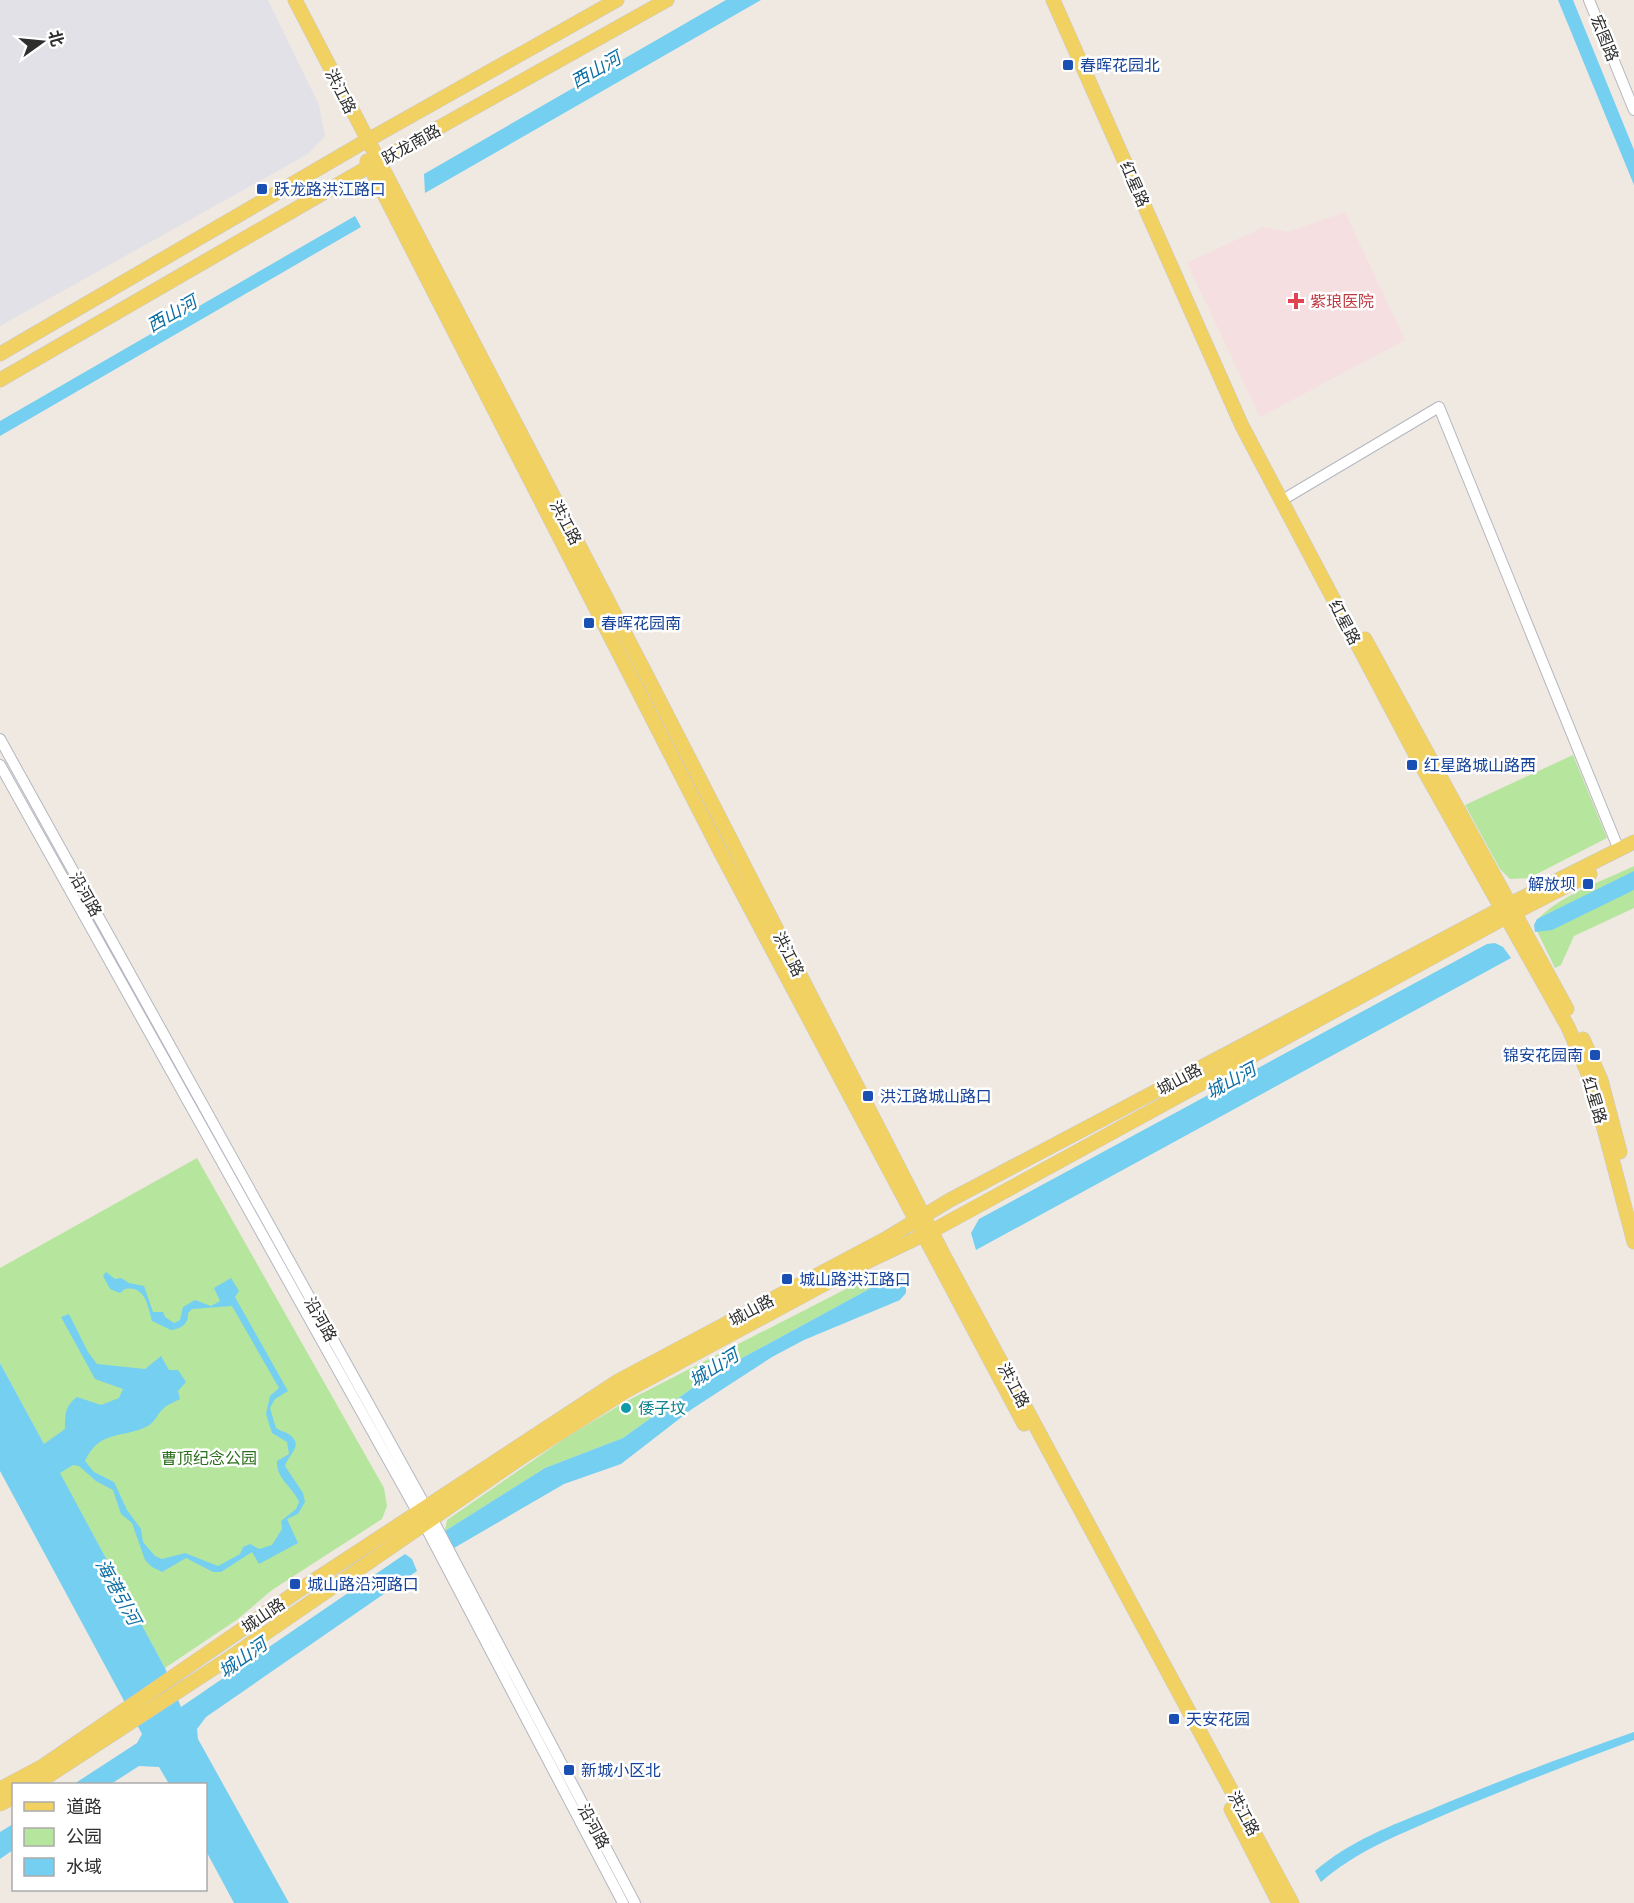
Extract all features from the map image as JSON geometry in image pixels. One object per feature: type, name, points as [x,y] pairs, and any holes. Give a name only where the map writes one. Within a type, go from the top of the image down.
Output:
[{"type":"main road","name":"洪江路","points":[[285,0],[374,164],[927,1234],[1184,1715],[1279,1903]]},
{"type":"main road","name":"洪江路","points":[[295,0],[363,143]]},
{"type":"main road","name":"跃龙南路","points":[[0,354],[363,143],[617,0]]},
{"type":"main road","name":"跃龙南路","points":[[0,380],[374,164],[667,0]]},
{"type":"main road","name":"红星路","points":[[1053,0],[1242,426],[1420,763],[1576,1025],[1601,1080],[1634,1205]]},
{"type":"main road","name":"红星路","points":[[1062,0],[1170,247],[1251,424],[1568,1028],[1592,1083],[1634,1242]]},
{"type":"main road","name":"城山路","points":[[0,1789],[127,1717],[180,1690],[404,1540],[425,1516],[618,1381],[1634,842]]},
{"type":"main road","name":"城山路","points":[[39,1783],[127,1717],[173,1677],[626,1391],[856,1267],[927,1234],[1508,910],[1634,851]]},
{"type":"main road","name":"洪江路","points":[[927,1234],[1292,1903]]},
{"type":"street","name":"宏图路","points":[[1589,0],[1634,110]]},
{"type":"street","points":[[1288,495],[1439,406],[1619,850]]},
{"type":"street","name":"沿河路","points":[[0,739],[635,1903]]},
{"type":"street","name":"沿河路","points":[[0,765],[425,1516],[623,1903]]},
{"type":"shaded area","points":[[0,0],[268,0],[319,105],[325,136],[308,154],[0,326]]},
{"type":"shaded area","name":"紫琅医院","points":[[1345,212],[1405,340],[1260,417],[1187,263],[1264,227],[1288,232]]},
{"type":"green space","points":[[1573,755],[1607,838],[1529,878],[1510,879],[1500,869],[1465,805]]},
{"type":"green space","points":[[1634,866],[1634,908],[1574,936],[1561,965],[1555,968],[1534,925],[1541,916],[1565,899]]},
{"type":"green space","name":"曹顶纪念公园","points":[[197,1158],[384,1488],[387,1506],[382,1519],[272,1590],[238,1619],[165,1668],[0,1363],[0,1268]]},
{"type":"green space","points":[[879,1272],[882,1274],[871,1288],[709,1376],[623,1438],[545,1468],[445,1531],[447,1520],[567,1437],[625,1402]]},
{"type":"water","points":[[726,0],[761,0],[425,193],[424,174]]},
{"type":"water","points":[[1558,0],[1573,0],[1634,150],[1634,185]]},
{"type":"water","points":[[355,216],[361,227],[0,436],[0,421]]},
{"type":"water","points":[[1634,871],[1634,890],[1552,930],[1535,932],[1534,925],[1537,919]]},
{"type":"water","points":[[1495,943],[1503,947],[1511,958],[976,1250],[971,1233],[979,1219],[1487,944]]},
{"type":"water","name":"海港引河","points":[[106,1272],[115,1279],[121,1278],[129,1283],[144,1286],[153,1312],[163,1312],[165,1317],[174,1323],[180,1320],[183,1307],[195,1300],[211,1306],[220,1301],[214,1288],[231,1278],[239,1291],[235,1297],[288,1391],[275,1399],[270,1408],[276,1428],[290,1435],[296,1443],[285,1466],[303,1493],[305,1502],[298,1514],[287,1519],[298,1543],[259,1564],[252,1552],[221,1572],[213,1572],[186,1558],[162,1572],[145,1560],[132,1523],[121,1514],[113,1490],[96,1481],[79,1466],[73,1465],[60,1473],[165,1668],[181,1707],[405,1554],[412,1559],[417,1571],[206,1717],[197,1729],[198,1739],[289,1903],[234,1903],[207,1853],[207,1783],[168,1783],[159,1767],[139,1766],[113,1783],[76,1783],[137,1743],[142,1734],[0,1471],[0,1363],[44,1444],[65,1429],[66,1411],[77,1397],[101,1405],[119,1398],[123,1389],[95,1379],[61,1317],[69,1314],[88,1352],[97,1364],[145,1369],[161,1356],[169,1370],[178,1370],[186,1382],[178,1391],[180,1399],[162,1410],[148,1426],[105,1439],[91,1451],[85,1461],[94,1472],[114,1482],[127,1510],[141,1529],[143,1542],[155,1556],[162,1559],[185,1553],[218,1566],[240,1554],[243,1547],[250,1544],[259,1549],[272,1545],[282,1529],[281,1521],[296,1509],[299,1502],[277,1467],[277,1461],[289,1454],[287,1442],[272,1433],[266,1414],[270,1396],[279,1388],[232,1306],[192,1309],[184,1325],[171,1330],[152,1321],[141,1293],[132,1289],[125,1289],[120,1293],[110,1289],[103,1276]]},
{"type":"water","points":[[887,1272],[906,1281],[906,1293],[900,1300],[804,1340],[772,1357],[692,1409],[621,1464],[564,1484],[454,1548],[445,1531],[545,1468],[623,1438],[709,1376],[871,1288]]},
{"type":"water","points":[[1634,1732],[1634,1740],[1391,1838],[1362,1853],[1321,1882],[1315,1871],[1342,1851],[1386,1828],[1507,1779]]},
{"type":"water","points":[[12,1825],[12,1851],[0,1859],[0,1832]]},
{"type":"place","name":"春晖花园北","points":[[1068,65]]},
{"type":"place","name":"跃龙路洪江路口","points":[[262,189]]},
{"type":"place","name":"紫琅医院","points":[[1296,301]]},
{"type":"place","name":"春晖花园南","points":[[589,623]]},
{"type":"place","name":"红星路城山路西","points":[[1412,765]]},
{"type":"place","name":"解放坝","points":[[1588,884]]},
{"type":"place","name":"锦安花园南","points":[[1595,1055]]},
{"type":"place","name":"洪江路城山路口","points":[[868,1096]]},
{"type":"place","name":"城山路洪江路口","points":[[787,1279]]},
{"type":"place","name":"倭子坟","points":[[626,1408]]},
{"type":"place","name":"城山路沿河路口","points":[[295,1584]]},
{"type":"place","name":"天安花园","points":[[1174,1719]]},
{"type":"place","name":"新城小区北","points":[[569,1770]]},
{"type":"water label","name":"西山河","points":[[596,70]]},
{"type":"water label","name":"西山河","points":[[172,314]]},
{"type":"water label","name":"城山河","points":[[1231,1081]]},
{"type":"water label","name":"城山河","points":[[714,1368]]},
{"type":"water label","name":"城山河","points":[[243,1658]]}]
